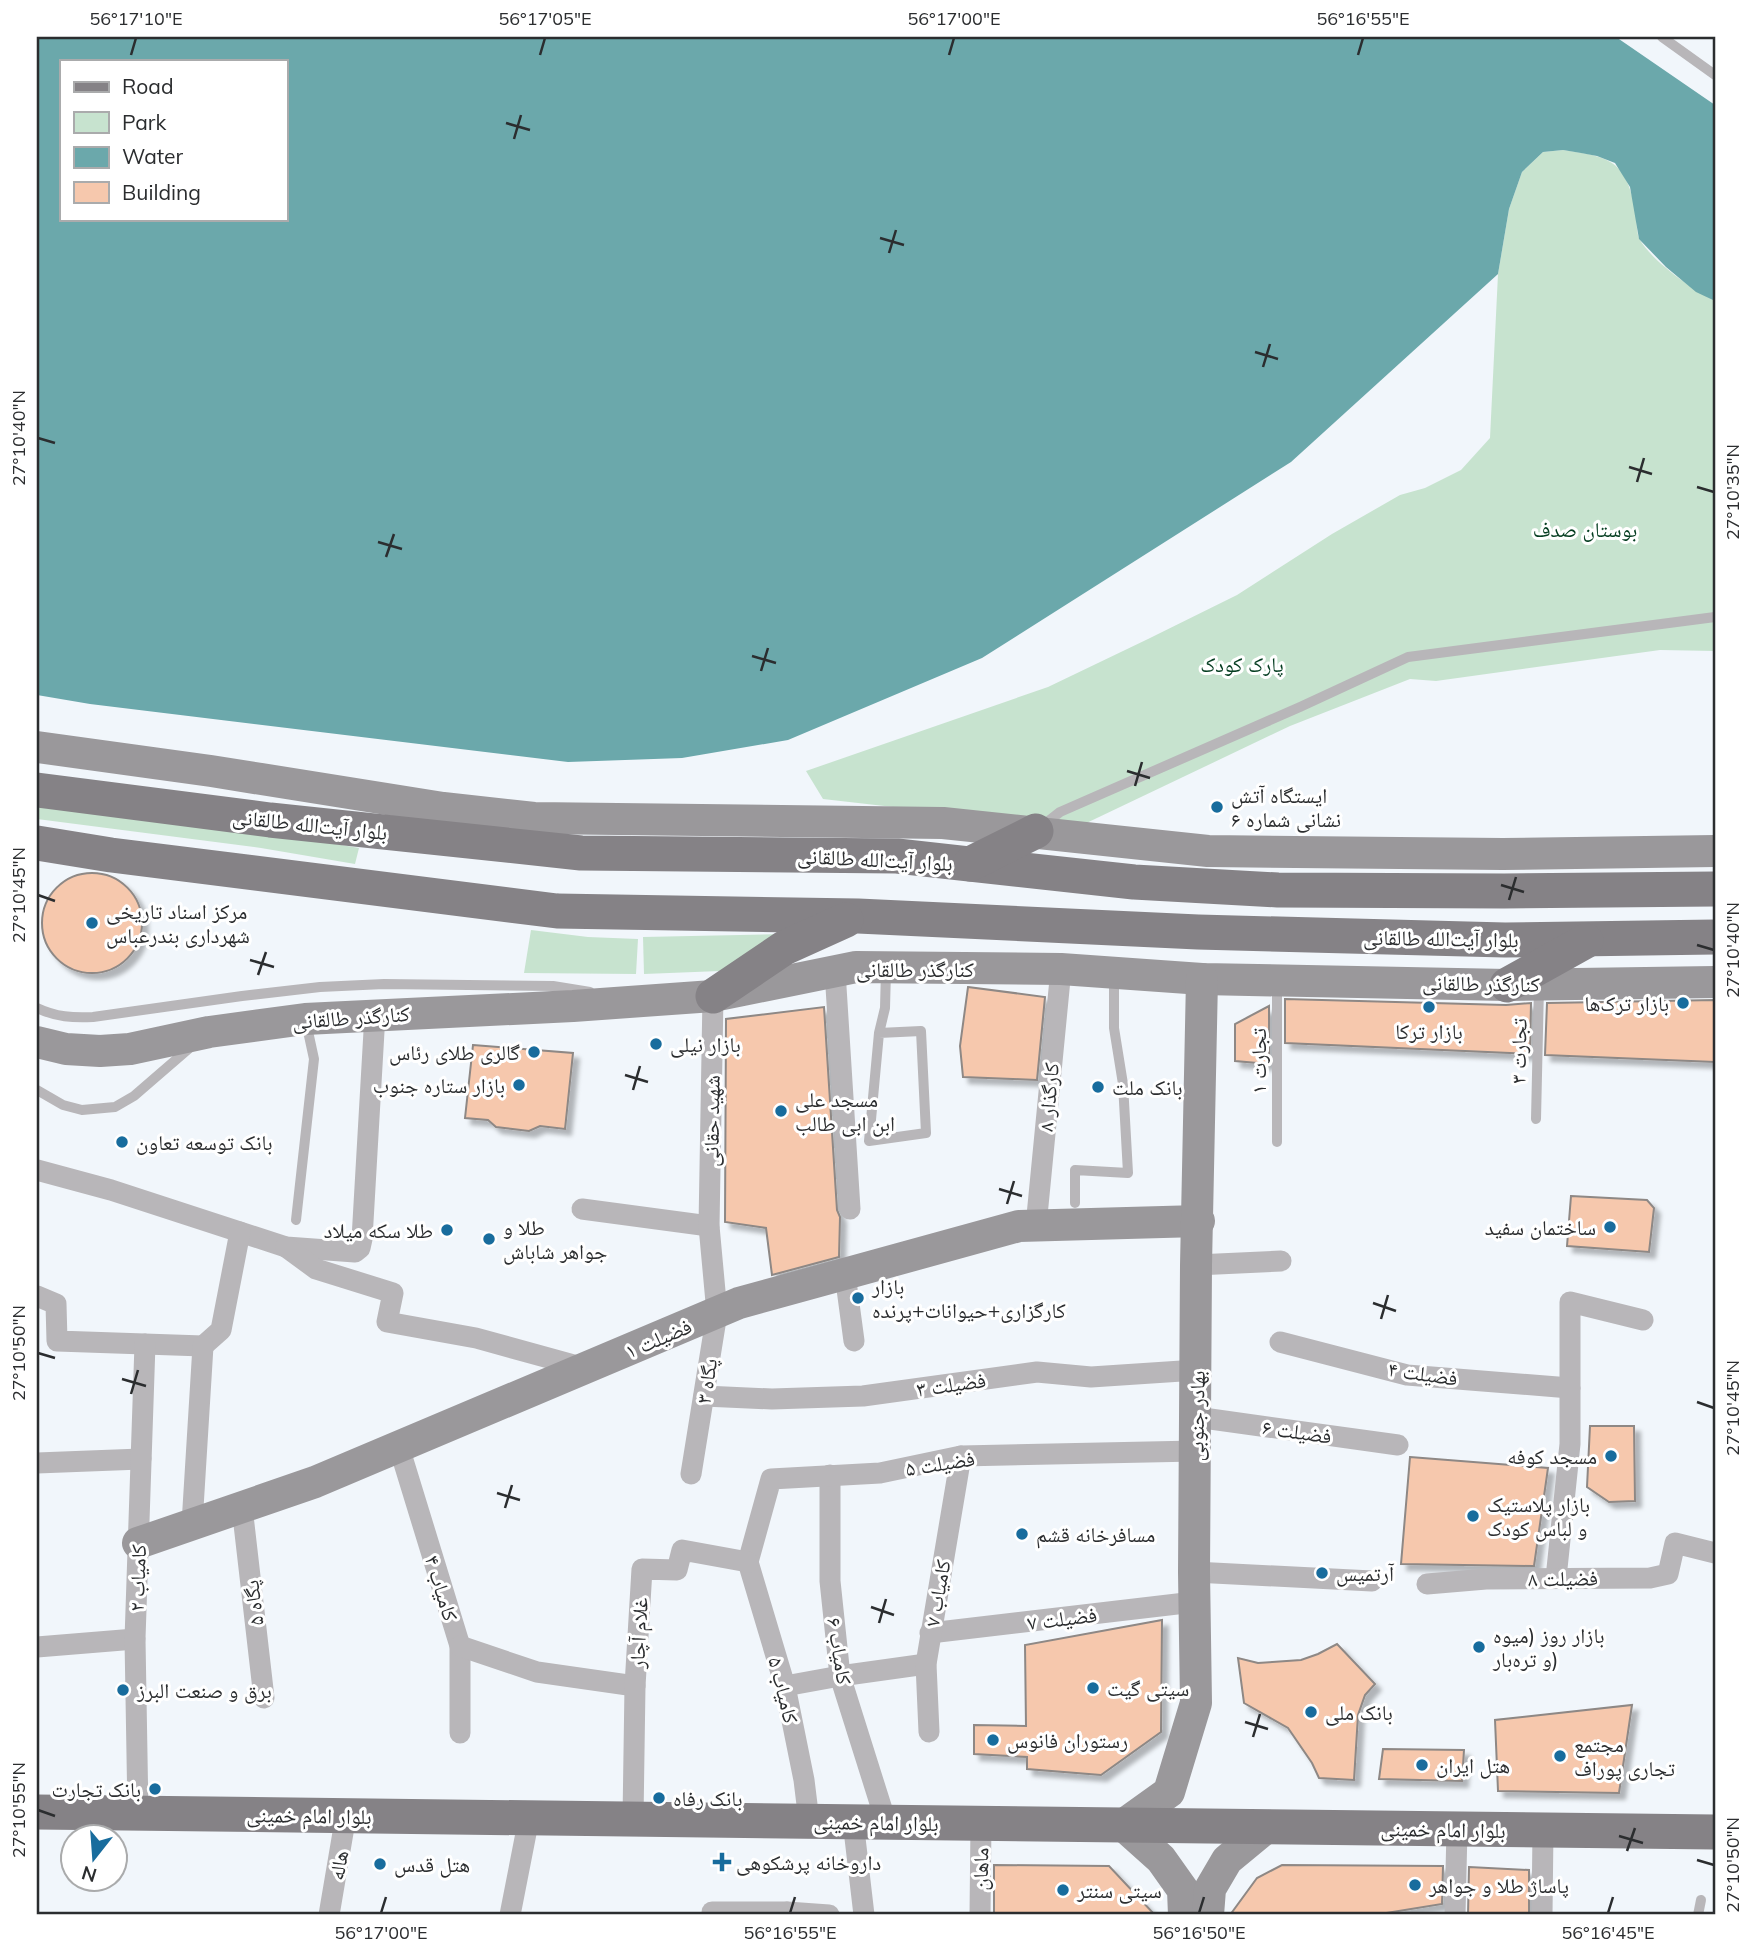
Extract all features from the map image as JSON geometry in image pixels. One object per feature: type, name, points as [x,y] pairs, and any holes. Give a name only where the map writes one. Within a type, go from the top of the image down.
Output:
[{"type":"main road","name":"بلوار آیت‌الله طالقانی","points":[[37,790],[283,821],[581,853],[878,856],[1134,883],[1278,890],[1715,889]]},
{"type":"main road","points":[[970,864],[1036,831]]},
{"type":"main road","name":"بلوار آیت‌الله طالقانی","points":[[37,843],[111,855],[557,911],[858,916],[1198,932],[1505,940],[1715,937]]},
{"type":"main road","points":[[713,996],[784,948],[858,916]]},
{"type":"main road","points":[[1523,984],[1589,939]]},
{"type":"main road","name":"بلوار امام خمینی","points":[[37,1812],[1715,1832]]},
{"type":"street","points":[[37,747],[211,771],[443,808],[534,818],[943,822],[1208,851],[1503,854],[1715,851]]},
{"type":"street","name":"کنارگذر طالقانی","points":[[37,1042],[66,1049],[120,1050],[209,1032],[305,1019],[713,996],[856,967],[1061,969],[1202,979],[1523,984],[1715,982]]},
{"type":"street","name":"کارگذار ۸","points":[[1036,1226],[1061,969]]},
{"type":"street","points":[[835,971],[850,1209]]},
{"type":"street","name":"بهادر جنوبی","points":[[1123,1825],[1169,1792],[1196,1703],[1196,1265],[1202,979]]},
{"type":"street","name":"شهید حقانی","points":[[711,1236],[713,996]]},
{"type":"street","points":[[37,1170],[111,1190],[286,1247],[355,1252],[362,1239],[375,1014]]},
{"type":"street","points":[[582,1209],[711,1236]]},
{"type":"street","name":"فضیلت ۱","points":[[138,1543],[314,1482],[739,1303],[1019,1226],[1199,1221]]},
{"type":"street","points":[[37,1296],[56,1304],[57,1341],[203,1346],[221,1330],[240,1232]]},
{"type":"street","name":"پگاه ۳","points":[[691,1474],[718,1313],[711,1236]]},
{"type":"street","points":[[286,1247],[316,1269],[393,1293],[387,1322],[475,1338],[586,1368]]},
{"type":"street","points":[[1196,1265],[1281,1261]]},
{"type":"street","points":[[845,1274],[854,1341]]},
{"type":"street","points":[[1556,1578],[1570,1444],[1570,1302],[1643,1320]]},
{"type":"street","name":"فضیلت ۴","points":[[1280,1342],[1407,1375],[1570,1388]]},
{"type":"street","name":"کامیاب ۲","points":[[138,1813],[135,1639],[145,1344]]},
{"type":"street","points":[[192,1524],[203,1346]]},
{"type":"street","name":"فضیلت ۳","points":[[704,1396],[772,1399],[863,1396],[1037,1372],[1091,1377],[1197,1370]]},
{"type":"street","name":"فضیلت ۶","points":[[1196,1418],[1398,1444]]},
{"type":"street","name":"کامیاب ۴","points":[[399,1447],[460,1646],[460,1733]]},
{"type":"street","name":"فضیلت ۵","points":[[748,1562],[771,1479],[880,1473],[961,1456],[1196,1451]]},
{"type":"street","name":"کامیاب ۷","points":[[929,1732],[926,1664],[961,1456]]},
{"type":"street","points":[[37,1463],[141,1459]]},
{"type":"street","name":"کامیاب ۶","points":[[830,1475],[830,1581],[841,1676],[869,1822],[864,1915]]},
{"type":"street","name":"پگاه ۵","points":[[242,1507],[264,1698]]},
{"type":"street","name":"فضیلت ۸","points":[[1427,1584],[1486,1578],[1650,1578],[1668,1574],[1675,1544],[1715,1553]]},
{"type":"street","name":"غلام آچار","points":[[633,1819],[635,1686],[642,1569],[677,1570],[682,1550],[748,1562]]},
{"type":"street","name":"کامیاب ۵","points":[[748,1562],[785,1686],[804,1780],[809,1821]]},
{"type":"street","points":[[1194,1587],[1371,1581]]},
{"type":"street","name":"فضیلت ۷","points":[[930,1633],[1194,1587]]},
{"type":"street","points":[[37,1647],[135,1639]]},
{"type":"street","points":[[460,1646],[537,1672],[635,1686]]},
{"type":"street","points":[[785,1686],[926,1664]]},
{"type":"street","name":"هاله","points":[[329,1915],[346,1815]]},
{"type":"street","points":[[510,1915],[529,1818]]},
{"type":"street","name":"ماهان","points":[[980,1915],[981,1823]]},
{"type":"street","points":[[1123,1825],[1161,1859],[1183,1890],[1184,1915]]},
{"type":"street","points":[[1208,1915],[1210,1889],[1227,1860],[1268,1827]]},
{"type":"street","points":[[1455,1915],[1457,1829]]},
{"type":"street","points":[[1542,1915],[1543,1830]]},
{"type":"street","points":[[712,1912],[829,1915]]},
{"type":"lane","points":[[1662,37],[1715,75]]},
{"type":"lane","points":[[1036,831],[1060,812],[1288,713],[1408,657],[1715,617]]},
{"type":"lane","points":[[878,1033],[921,1031],[926,1133],[869,1141],[878,1033],[886,1008],[886,967]]},
{"type":"lane","points":[[1075,1203],[1074,1170],[1128,1173],[1123,1084],[1114,1028],[1114,973]]},
{"type":"lane","name":"تجارت ۱","points":[[1277,979],[1277,1142]]},
{"type":"lane","points":[[37,1008],[50,1014],[72,1018],[93,1017],[255,994],[384,984],[553,986],[642,1001]]},
{"type":"lane","name":"تجارت ۳","points":[[1523,984],[1536,1119]]},
{"type":"lane","points":[[296,1220],[314,1059],[305,1019]]},
{"type":"lane","points":[[37,1090],[63,1105],[82,1110],[115,1107],[134,1096],[209,1032]]},
{"type":"lane","points":[[1698,1915],[1701,1900]]},
{"type":"green space","name":"بوستان صدف","points":[[1563,150],[1593,155],[1614,164],[1627,182],[1632,195],[1637,230],[1646,248],[1674,274],[1715,301],[1715,651],[1660,650],[1436,681],[1410,679],[1290,726],[1076,828],[823,799],[806,771],[1048,687],[1237,595],[1332,534],[1400,495],[1425,488],[1461,470],[1490,438],[1498,274],[1509,209],[1522,172],[1543,152]]},
{"type":"green space","points":[[37,807],[277,834],[359,848],[355,864],[261,848],[37,819]]},
{"type":"green space","points":[[531,930],[588,937],[638,939],[636,974],[524,973]]},
{"type":"green space","points":[[786,934],[720,971],[644,974],[643,937]]},
{"type":"water","points":[[37,37],[1616,37],[1715,105],[1715,301],[1696,292],[1666,267],[1639,239],[1630,187],[1615,163],[1597,156],[1563,150],[1543,152],[1522,172],[1509,209],[1498,274],[1291,462],[982,658],[788,740],[682,758],[568,762],[90,704],[37,695]]},
{"type":"building","name":"مرکز اسناد تاریخی شهرداری بندرعباس","points":[[92,873],[111,877],[127,888],[138,904],[142,923],[138,942],[127,958],[111,969],[92,973],[73,969],[57,958],[46,942],[42,923],[46,904],[57,888],[73,877]]},
{"type":"building","points":[[968,987],[1045,997],[1037,1080],[963,1077],[960,1046]]},
{"type":"building","points":[[1285,999],[1506,1005],[1531,1003],[1530,1054],[1285,1043]]},
{"type":"building","points":[[1715,1000],[1715,1062],[1545,1055],[1547,1003]]},
{"type":"building","points":[[1269,1006],[1269,1064],[1235,1061],[1235,1024]]},
{"type":"building","name":"مسجد علی ابن ابی طالب","points":[[824,1007],[837,1210],[840,1217],[839,1257],[772,1275],[766,1228],[725,1222],[726,1019]]},
{"type":"building","name":"بازار ستاره جنوب","points":[[473,1045],[573,1053],[565,1129],[540,1126],[529,1131],[496,1127],[488,1120],[465,1118]]},
{"type":"building","name":"ساختمان سفید","points":[[1571,1196],[1647,1200],[1654,1208],[1649,1252],[1567,1246]]},
{"type":"building","name":"مسجد کوفه","points":[[1590,1426],[1634,1426],[1635,1501],[1609,1502],[1587,1487]]},
{"type":"building","name":"بازار پلاستیک و لباس کودک","points":[[1410,1457],[1548,1468],[1534,1566],[1401,1564]]},
{"type":"building","name":"سیتی گیت","points":[[1162,1620],[1161,1732],[1101,1775],[1027,1769],[1027,1757],[974,1754],[974,1725],[1026,1726],[1025,1645]]},
{"type":"building","name":"بانک ملی","points":[[1337,1644],[1375,1684],[1365,1695],[1358,1715],[1354,1780],[1319,1778],[1288,1728],[1244,1703],[1238,1658],[1258,1663],[1301,1660]]},
{"type":"building","name":"مجتمع تجاری پوراف","points":[[1632,1705],[1619,1793],[1498,1791],[1495,1720]]},
{"type":"building","name":"هتل ایران","points":[[1383,1749],[1464,1750],[1462,1781],[1379,1779]]},
{"type":"building","name":"سیتی سنتر","points":[[994,1865],[1109,1866],[1155,1915],[994,1915]]},
{"type":"building","points":[[1282,1865],[1443,1866],[1442,1904],[1374,1915],[1230,1915],[1257,1878]]},
{"type":"building","points":[[1469,1867],[1529,1870],[1529,1915],[1468,1915]]},
{"type":"place","name":"ایستگاه آتش نشانی شماره ۶","points":[[1217,807]]},
{"type":"place","name":"مرکز اسناد تاریخی شهرداری بندرعباس","points":[[92,923]]},
{"type":"place","name":"بازار ترک‌ها","points":[[1683,1003]]},
{"type":"place","name":"بازار ترکا","points":[[1429,1007]]},
{"type":"place","name":"بازار نیلی","points":[[656,1044]]},
{"type":"place","name":"گالری طلای رئاس","points":[[534,1052]]},
{"type":"place","name":"بازار ستاره جنوب","points":[[519,1085]]},
{"type":"place","name":"بانک ملت","points":[[1098,1087]]},
{"type":"place","name":"مسجد علی ابن ابی طالب","points":[[781,1111]]},
{"type":"place","name":"بانک توسعه تعاون","points":[[122,1142]]},
{"type":"place","name":"ساختمان سفید","points":[[1610,1227]]},
{"type":"place","name":"طلا سکه میلاد","points":[[447,1230]]},
{"type":"place","name":"طلا و جواهر شاباش","points":[[489,1239]]},
{"type":"place","name":"بازار کارگزاری+حیوانات+پرنده","points":[[858,1298]]},
{"type":"place","name":"مسجد کوفه","points":[[1611,1456]]},
{"type":"place","name":"بازار پلاستیک و لباس کودک","points":[[1473,1516]]},
{"type":"place","name":"مسافرخانه قشم","points":[[1022,1534]]},
{"type":"place","name":"آرتمیس","points":[[1322,1573]]},
{"type":"place","name":"بازار روز (میوه و تره‌بار)","points":[[1479,1647]]},
{"type":"place","name":"سیتی گیت","points":[[1093,1688]]},
{"type":"place","name":"برق و صنعت البرز","points":[[123,1690]]},
{"type":"place","name":"بانک ملی","points":[[1311,1712]]},
{"type":"place","name":"رستوران فانوس","points":[[993,1740]]},
{"type":"place","name":"مجتمع تجاری پوراف","points":[[1560,1756]]},
{"type":"place","name":"هتل ایران","points":[[1422,1765]]},
{"type":"place","name":"بانک تجارت","points":[[155,1789]]},
{"type":"place","name":"بانک رفاه","points":[[659,1798]]},
{"type":"place","name":"داروخانه پرشکوهی","points":[[722,1862]]},
{"type":"place","name":"هتل قدس","points":[[380,1864]]},
{"type":"place","name":"پاساژ طلا و جواهر","points":[[1415,1885]]},
{"type":"place","name":"سیتی سنتر","points":[[1063,1890]]},
{"type":"park label","name":"پارک کودک","points":[[1242,664]]}]
